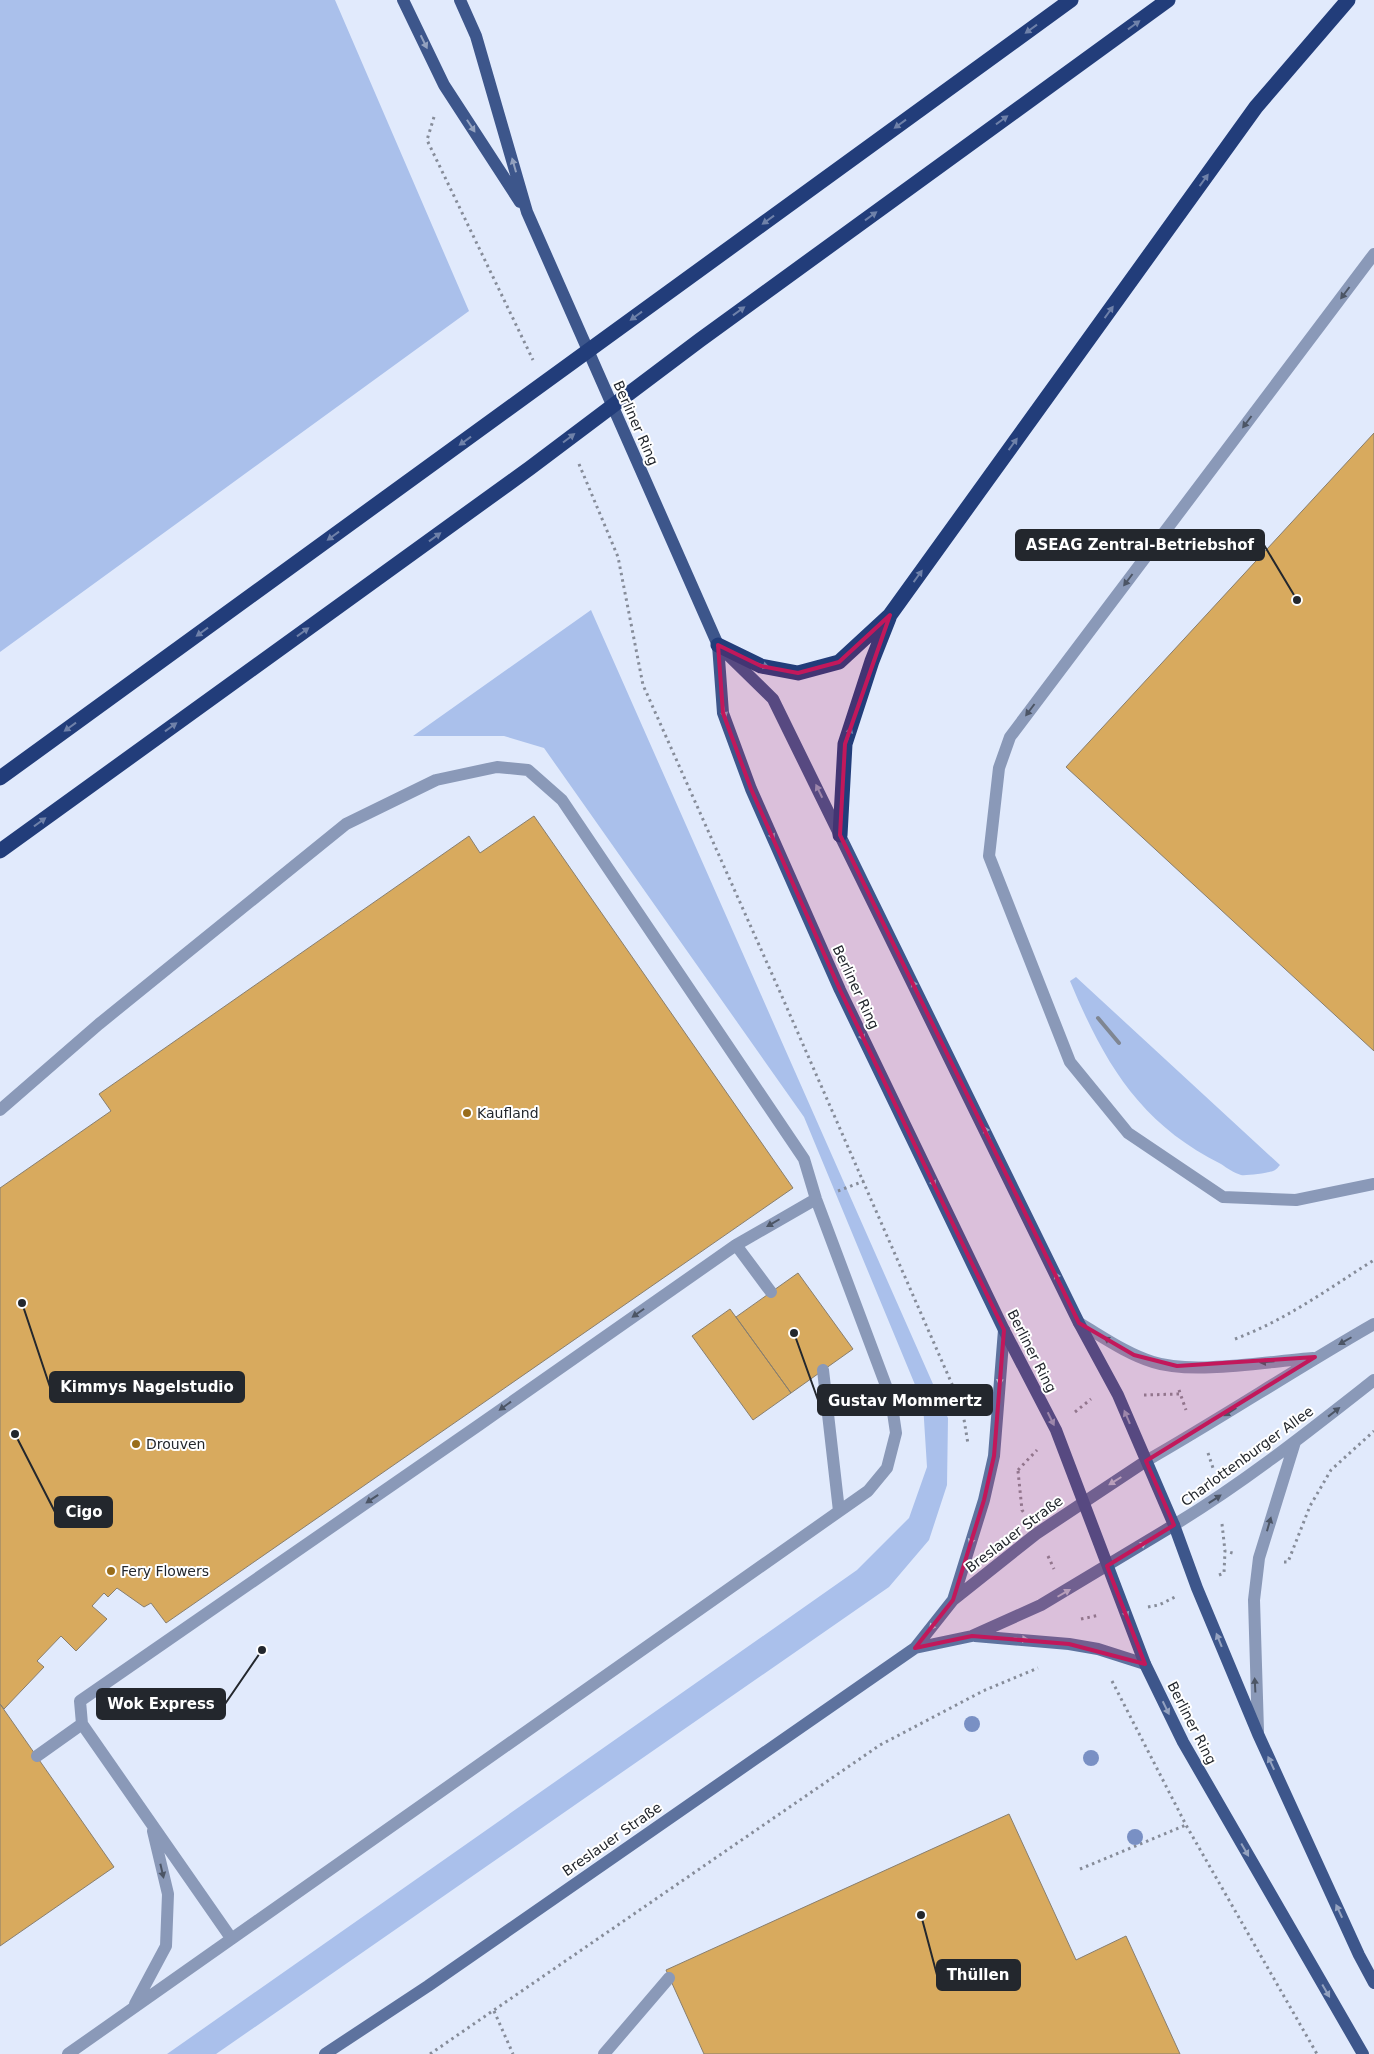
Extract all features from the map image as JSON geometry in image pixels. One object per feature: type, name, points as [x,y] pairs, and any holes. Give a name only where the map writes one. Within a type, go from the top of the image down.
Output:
[{"type":"highway","points":[[0,778],[1070,0]]},
{"type":"highway","points":[[0,850],[530,468],[700,340],[1168,0]]},
{"type":"highway","points":[[718,645],[761,666],[798,673],[839,662],[890,615],[1256,108],[1348,0]]},
{"type":"highway","points":[[840,834],[846,744],[872,661],[890,615]]},
{"type":"main road","name":"Berliner Ring","points":[[403,0],[444,85],[527,212]]},
{"type":"main road","name":"Berliner Ring","points":[[460,0],[476,36],[527,212],[718,645],[723,713],[751,789],[840,990],[1004,1330],[1056,1430],[1145,1664],[1183,1742],[1363,2054]]},
{"type":"main road","name":"Berliner Ring","points":[[718,645],[773,699],[1079,1323],[1118,1395],[1174,1525],[1197,1588],[1258,1734],[1355,1947],[1374,1983]]},
{"type":"main road","points":[[953,1600],[984,1500],[994,1456],[1004,1330]]},
{"type":"main road","name":"Breslauer Straße","points":[[325,2054],[428,1986],[915,1648],[953,1600],[1036,1534],[1146,1462]]},
{"type":"main road","name":"Charlottenburger Allee","points":[[1107,1566],[1174,1525]]},
{"type":"main road","name":"Breslauer Straße","points":[[915,1648],[972,1636],[1041,1605],[1107,1566]]},
{"type":"main road","points":[[972,1636],[1069,1644],[1098,1649],[1145,1664]]},
{"type":"street","points":[[1374,254],[1010,737],[999,768],[989,856],[1070,1062],[1128,1133],[1223,1197],[1296,1200],[1374,1184]]},
{"type":"street","points":[[0,1110],[99,1024],[346,824],[436,780],[497,767],[528,770],[562,800],[804,1159],[816,1199],[891,1399],[896,1433],[886,1468],[868,1491],[68,2054]]},
{"type":"street","points":[[231,1938],[82,1724],[80,1701],[736,1245],[816,1199]]},
{"type":"street","points":[[736,1245],[770,1292]]},
{"type":"street","points":[[1079,1323],[1134,1355],[1156,1363],[1177,1366],[1213,1366],[1315,1358]]},
{"type":"street","points":[[1146,1462],[1374,1324]]},
{"type":"street","points":[[823,1370],[839,1511]]},
{"type":"street","name":"Charlottenburger Allee","points":[[1174,1525],[1219,1498],[1374,1380]]},
{"type":"street","points":[[1258,1734],[1254,1600],[1260,1558],[1295,1442]]},
{"type":"street","points":[[37,1756],[82,1724]]},
{"type":"street","points":[[134,2007],[166,1946],[168,1894],[151,1823]]},
{"type":"street","points":[[604,2054],[669,1978]]},
{"type":"path","points":[[643,685],[962,1407],[968,1444]]},
{"type":"path","points":[[1232,1340],[1264,1328],[1285,1317],[1374,1260]]},
{"type":"path","points":[[1018,1470],[1089,1399],[1118,1395],[1179,1394]]},
{"type":"path","points":[[1260,1558],[1288,1562],[1310,1506],[1331,1470],[1374,1431]]},
{"type":"path","points":[[1081,1618],[1159,1605],[1197,1588],[1224,1573],[1225,1551]]},
{"type":"path","points":[[430,2054],[880,1745],[984,1691],[1033,1669],[1042,1668]]},
{"type":"path","points":[[1111,1679],[1186,1825],[1317,2054]]},
{"type":"path","points":[[1080,1870],[1186,1825]]},
{"type":"path","points":[[494,2011],[513,2054]]},
{"type":"highlighted area","points":[[890,615],[845,744],[840,835],[1079,1323],[1134,1355],[1177,1366],[1315,1357],[1146,1461],[1174,1525],[1107,1566],[1145,1664],[1069,1644],[972,1636],[915,1648],[953,1600],[984,1500],[994,1456],[1004,1330],[840,990],[751,789],[723,713],[718,645],[761,666],[798,673],[839,662]]},
{"type":"shaded area","points":[[0,0],[335,0],[469,311],[0,652]]},
{"type":"shaded area","points":[[591,610],[948,1418],[947,1485],[929,1540],[889,1587],[216,2054],[167,2054],[857,1570],[909,1518],[927,1467],[923,1404],[804,1117],[544,748],[504,736],[413,736]]},
{"type":"shaded area","points":[[1076,977],[1280,1165],[1277,1169],[1252,1175],[1236,1173],[1192,1148],[1168,1130],[1146,1109],[1111,1064],[1096,1038],[1070,981]]},
{"type":"building","points":[[1374,433],[1374,1051],[1066,767]]},
{"type":"building","points":[[534,816],[793,1188],[166,1623],[151,1603],[144,1607],[117,1588],[108,1597],[104,1593],[92,1606],[107,1619],[76,1651],[61,1636],[37,1661],[44,1667],[4,1709],[0,1704],[0,1188],[111,1111],[99,1094],[469,836],[480,853]]},
{"type":"building","points":[[798,1273],[853,1349],[791,1393],[736,1317]]},
{"type":"building","points":[[730,1309],[791,1393],[753,1420],[692,1336]]},
{"type":"building","points":[[0,1704],[114,1867],[0,1946]]},
{"type":"building","points":[[1009,1814],[1076,1960],[1126,1936],[1180,2054],[704,2054],[666,1970]]},
{"type":"railway","points":[[1098,1018],[1119,1043]]},
{"type":"place","name":"ASEAG Zentral-Betriebshof","points":[[1297,600]]},
{"type":"place","name":"Kaufland","points":[[467,1113]]},
{"type":"place","name":"Kimmys Nagelstudio","points":[[22,1303]]},
{"type":"place","name":"Gustav Mommertz","points":[[794,1333]]},
{"type":"place","name":"Cigo","points":[[15,1434]]},
{"type":"place","name":"Drouven","points":[[136,1444]]},
{"type":"place","name":"Fery Flowers","points":[[111,1571]]},
{"type":"place","name":"Wok Express","points":[[262,1650]]},
{"type":"place","name":"Thüllen","points":[[921,1915]]}]
